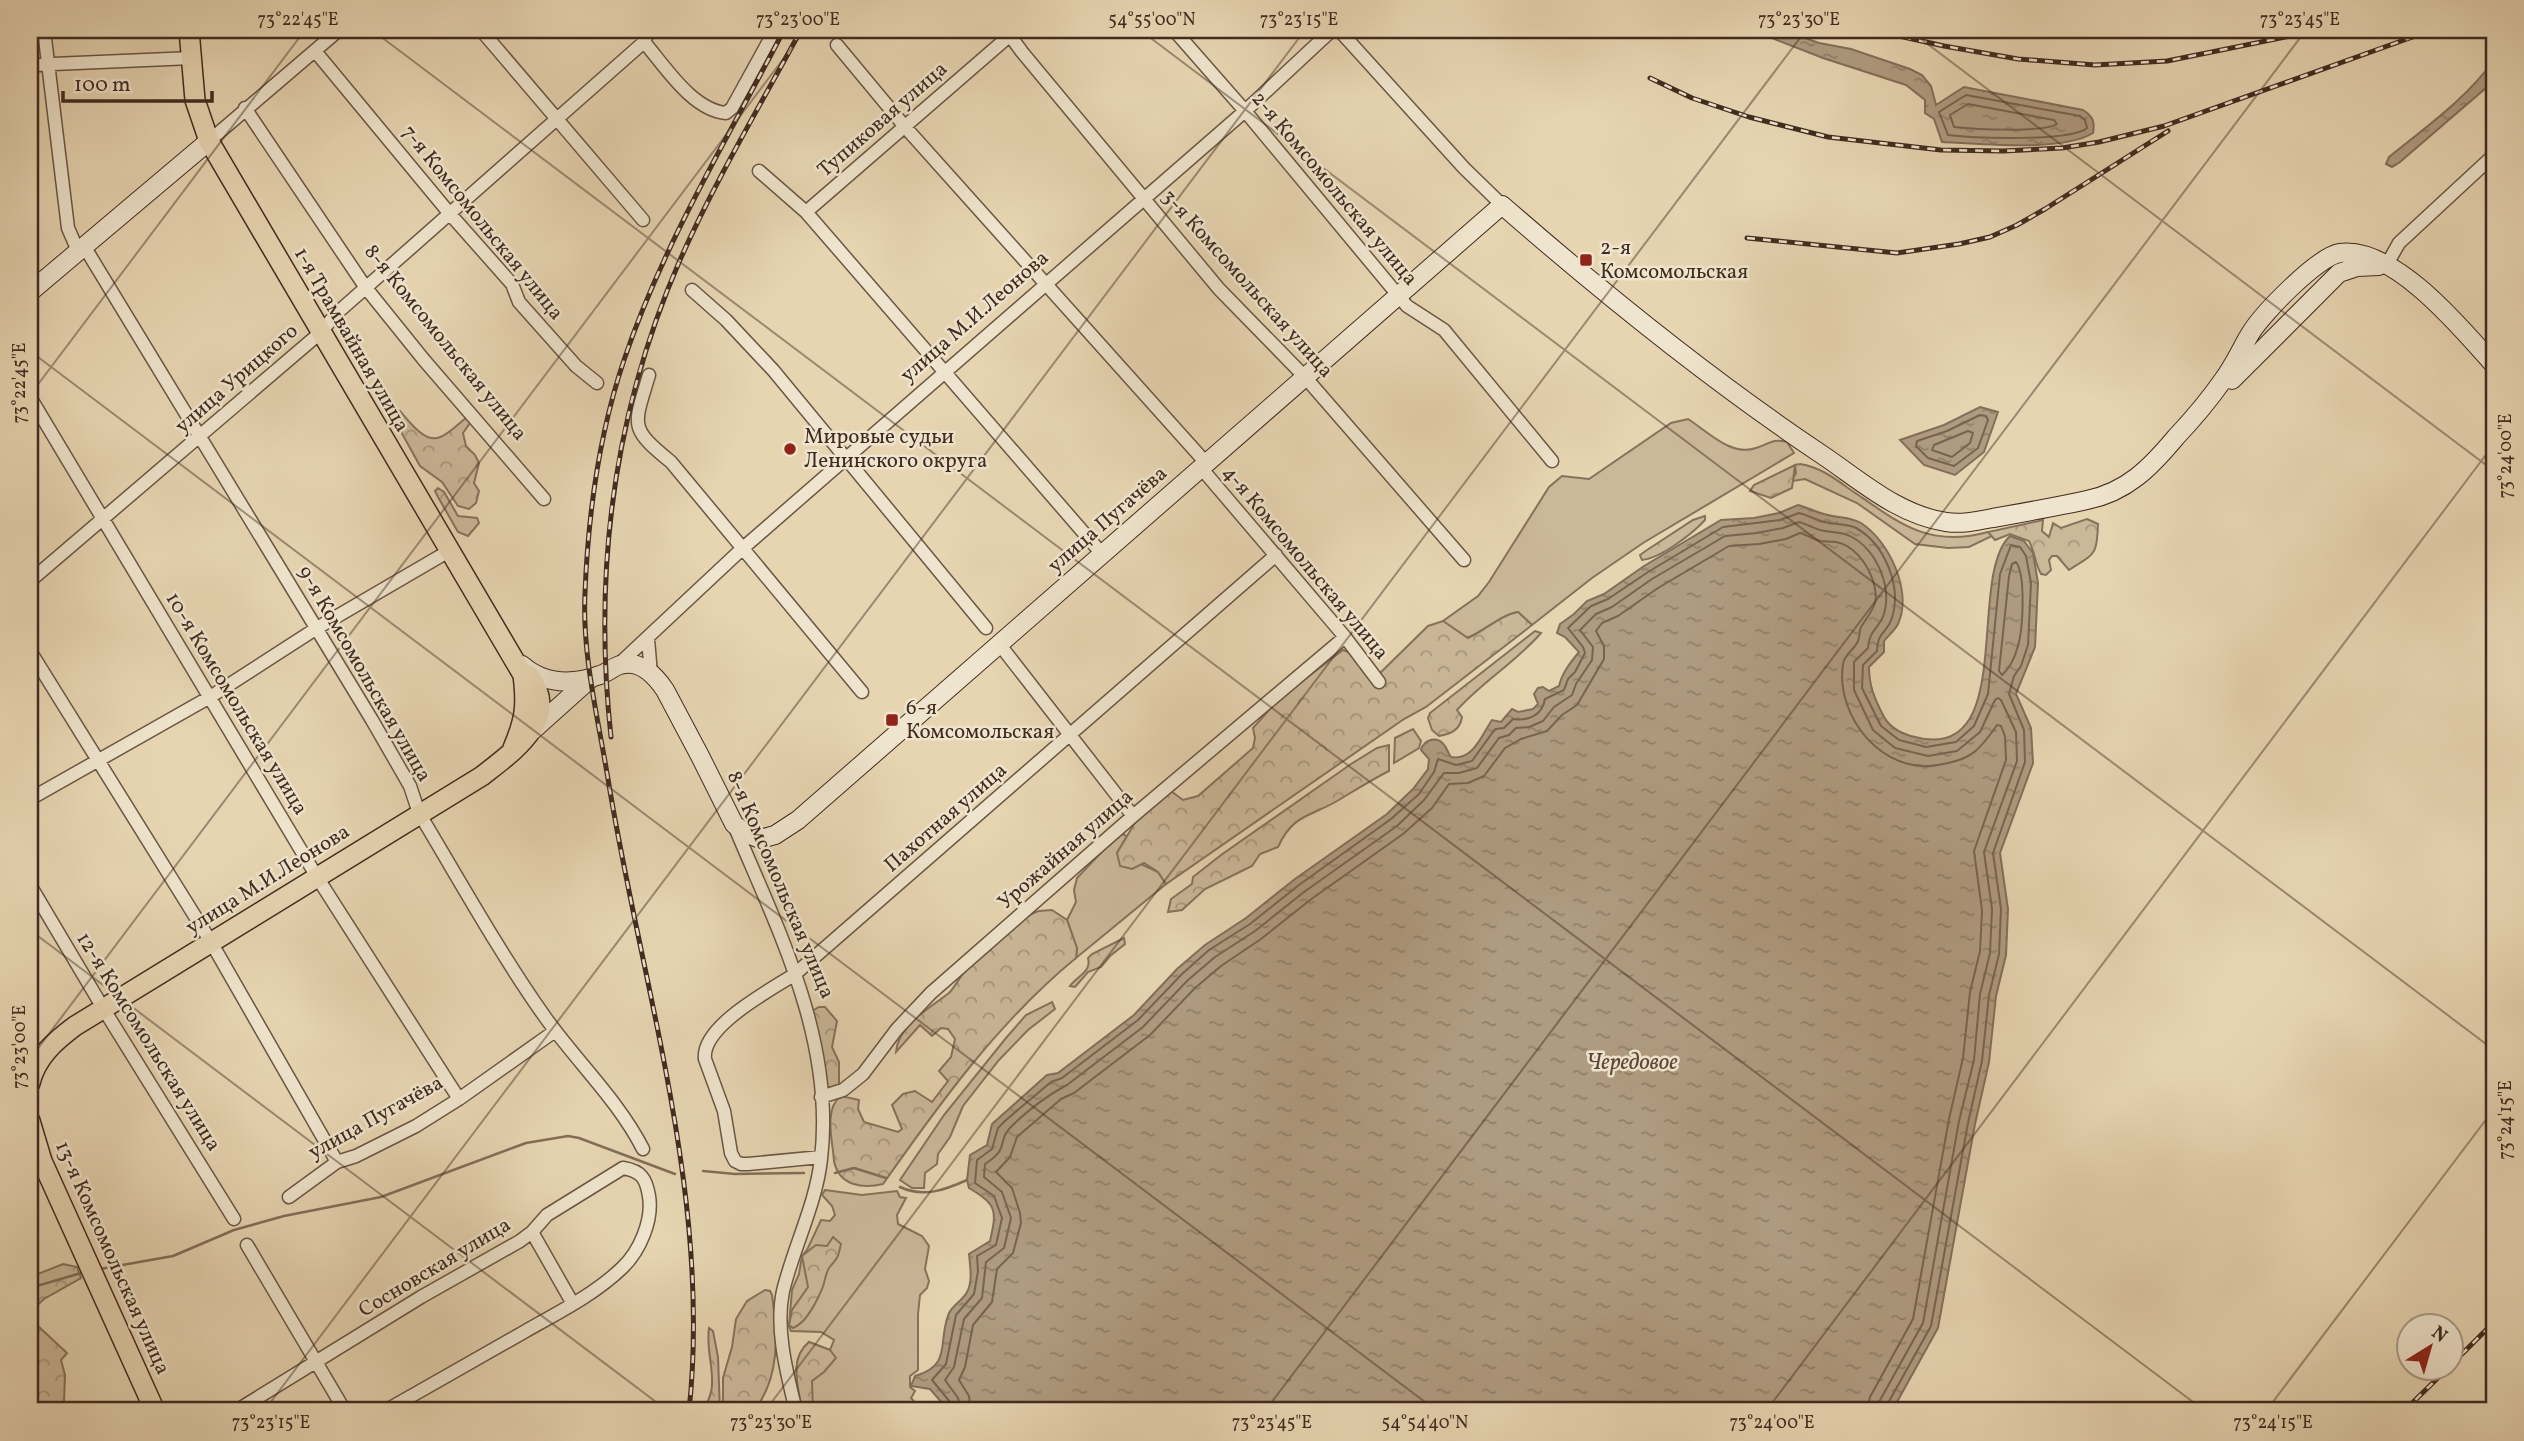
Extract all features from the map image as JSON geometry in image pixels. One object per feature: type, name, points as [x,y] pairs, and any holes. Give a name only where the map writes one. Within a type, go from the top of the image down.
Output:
[{"type":"main road","name":"1-я Трамвайная улица","points":[[189,30],[195,100],[209,141],[449,551],[519,667],[532,679],[540,697]]},
{"type":"main road","points":[[30,292],[209,141]]},
{"type":"main road","name":"улица Пугачёва","points":[[760,839],[775,835],[798,820],[1502,205]]},
{"type":"main road","points":[[1502,205],[1640,322],[1724,387],[1871,490],[1903,508],[1948,523],[1974,522],[2101,498],[2125,487],[2150,467],[2226,377],[2263,316],[2292,286],[2329,256],[2339,253],[2368,257],[2421,288],[2494,365]]},
{"type":"main road","points":[[519,667],[560,683]]},
{"type":"main road","points":[[519,667],[527,700],[528,727]]},
{"type":"main road","points":[[540,697],[560,683],[604,673],[627,671],[650,674]]},
{"type":"main road","points":[[528,727],[604,673]]},
{"type":"main road","name":"8-я Комсомольская улица","points":[[650,674],[665,690],[734,824]]},
{"type":"main road","points":[[528,727],[541,710],[540,697]]},
{"type":"main road","points":[[540,697],[551,703],[561,704]]},
{"type":"main road","name":"улица М.И.Леонова","points":[[36,1065],[59,1038],[103,1008],[482,776],[513,748],[528,727]]},
{"type":"main road","points":[[734,824],[746,834],[760,839]]},
{"type":"main road","name":"13-я Комсомольская улица","points":[[30,1121],[42,1161],[155,1411]]},
{"type":"street","name":"9-я Комсомольская улица","points":[[44,30],[46,65],[68,228],[200,436],[317,628],[410,786],[419,813],[528,994],[629,1122],[643,1149]]},
{"type":"street","points":[[481,30],[643,220]]},
{"type":"street","points":[[645,34],[696,102],[716,112],[726,113],[732,108],[775,30]]},
{"type":"street","name":"2-я Комсомольская улица","points":[[1174,30],[1245,111],[1398,296],[1415,313],[1444,330],[1552,461]]},
{"type":"street","name":"улица М.И.Леонова","points":[[604,673],[648,639],[743,548],[1245,111],[1332,30]]},
{"type":"street","points":[[1339,30],[1464,168],[1502,205]]},
{"type":"street","name":"Тупиковая улица","points":[[806,212],[906,128],[1011,32]]},
{"type":"street","name":"3-я Комсомольская улица","points":[[1011,32],[1021,52],[1219,289],[1305,377],[1464,560]]},
{"type":"street","points":[[209,141],[315,51],[332,33]]},
{"type":"street","name":"улица Урицкого","points":[[30,581],[320,333],[337,313],[557,119],[645,34]]},
{"type":"street","name":"4-я Комсомольская улица","points":[[837,45],[906,128],[1204,466],[1379,682]]},
{"type":"street","name":"7-я Комсомольская улица","points":[[315,51],[450,214],[512,284],[519,302],[576,366],[597,383]]},
{"type":"street","points":[[30,65],[192,58]]},
{"type":"street","name":"8-я Комсомольская улица","points":[[245,108],[366,288],[544,499]]},
{"type":"street","points":[[2386,266],[2399,243],[2494,155]]},
{"type":"street","points":[[759,171],[806,212],[1103,555]]},
{"type":"street","points":[[692,290],[726,320],[773,370],[986,628]]},
{"type":"street","points":[[649,375],[636,417],[637,428],[646,442],[671,462],[862,692]]},
{"type":"street","name":"10-я Комсомольская улица","points":[[30,397],[317,877],[459,1099]]},
{"type":"street","points":[[30,799],[210,697],[317,628],[449,551]]},
{"type":"street","name":"Пахотная улица","points":[[821,1157],[748,1164],[735,1161],[731,1153],[724,1111],[713,1086],[704,1050],[721,1026],[746,1005],[795,974],[1276,555]]},
{"type":"street","name":"Урожайная улица","points":[[821,1097],[844,1090],[863,1074],[897,1030],[931,993],[1133,816],[1345,637]]},
{"type":"street","points":[[648,639],[650,674]]},
{"type":"street","points":[[1000,645],[1133,816]]},
{"type":"street","points":[[30,651],[211,942],[337,1162]]},
{"type":"street","name":"8-я Комсомольская улица","points":[[734,824],[809,1013],[821,1097],[821,1157],[815,1190],[783,1293],[781,1315],[784,1354],[796,1411]]},
{"type":"street","points":[[751,864],[753,851],[760,839]]},
{"type":"street","name":"12-я Комсомольская улица","points":[[30,885],[234,1219]]},
{"type":"street","name":"улица Пугачёва","points":[[289,1197],[337,1162],[356,1156],[416,1126],[555,1031]]},
{"type":"street","name":"Сосновская улица","points":[[236,1411],[531,1232],[547,1215],[623,1168],[635,1170],[647,1182],[650,1203],[643,1238],[624,1266],[573,1304]]},
{"type":"street","points":[[385,1411],[573,1304],[531,1232]]},
{"type":"street","points":[[247,1245],[345,1411]]},
{"type":"green space","points":[[389,410],[400,411],[416,429],[432,438],[444,435],[466,418],[470,423],[463,433],[466,446],[479,463],[474,483],[479,491],[476,503],[469,509],[458,506],[442,482],[420,466]]},
{"type":"green space","points":[[1688,419],[1737,449],[1747,450],[1782,441],[1787,442],[1794,453],[1643,543],[1592,578],[1532,625],[1518,612],[1505,616],[1467,638],[1443,621],[1478,596],[1549,487],[1562,476],[1589,479],[1671,423]]},
{"type":"green space","points":[[1800,464],[1825,473],[1913,529],[1947,537],[1988,532],[1992,536],[1969,547],[1948,548],[1915,544],[1857,503],[1805,479],[1792,481],[1796,473],[1795,465]]},
{"type":"green space","points":[[1795,465],[1792,488],[1771,498],[1750,491],[1754,485]]},
{"type":"green space","points":[[438,488],[444,492],[458,516],[477,518],[479,523],[468,536],[458,532],[435,491]]},
{"type":"green space","points":[[1705,516],[1699,526],[1676,544],[1658,555],[1642,560],[1640,555],[1647,550],[1693,520]]},
{"type":"green space","points":[[2087,519],[2098,524],[2093,553],[2069,570],[2057,556],[2052,556],[2049,560],[2051,570],[2046,575],[2039,570],[2029,541],[2010,534],[1995,540],[1988,532],[2043,520],[2042,531],[2049,537],[2053,523],[2061,528]]},
{"type":"green space","points":[[1518,612],[1532,625],[1426,707],[1404,719],[1166,884],[1158,872],[1144,863],[1132,869],[1120,866],[1117,853],[1139,816],[1171,791],[1183,800],[1198,796],[1253,748],[1253,728],[1279,699],[1343,650],[1351,653],[1373,680],[1428,626],[1443,621],[1468,638],[1505,616]]},
{"type":"green space","points":[[1535,631],[1541,633],[1457,710],[1462,717],[1457,728],[1451,733],[1439,736],[1432,730],[1428,718],[1430,713]]},
{"type":"green space","points":[[1413,729],[1421,741],[1419,748],[1394,763],[1395,738]]},
{"type":"green space","points":[[1389,745],[1389,771],[1296,822],[1278,847],[1260,854],[1252,866],[1205,889],[1182,910],[1168,912],[1171,899],[1192,884],[1193,877],[1221,855],[1351,764],[1377,748]]},
{"type":"green space","points":[[1122,834],[1127,836],[1117,853],[1158,872],[1166,884],[1076,958],[1077,948],[1067,920],[1076,902],[1074,890],[1077,878]]},
{"type":"green space","points":[[1052,910],[1067,920],[1077,948],[1076,958],[1021,1009],[972,1064],[883,1184],[860,1186],[846,1181],[834,1161],[830,1126],[835,1102],[841,1096],[859,1100],[858,1109],[864,1122],[898,1132],[902,1129],[892,1105],[903,1094],[915,1091],[932,1102],[948,1081],[939,1071],[951,1057],[955,1039],[948,1029],[941,1028],[932,1036],[920,1025],[896,1052],[902,1034],[916,1018],[949,993],[988,948],[1029,916],[1039,911]]},
{"type":"green space","points":[[1124,938],[1125,944],[1101,967],[1088,972],[1075,987],[1070,986],[1086,970],[1088,958],[1092,954]]},
{"type":"green space","points":[[1052,1002],[1055,1009],[1028,1030],[999,1060],[963,1106],[950,1137],[938,1154],[937,1164],[925,1173],[924,1188],[912,1188],[900,1180],[944,1115],[1006,1038],[1026,1015]]},
{"type":"green space","points":[[825,1007],[837,1021],[832,1047],[839,1062],[839,1087],[828,1091],[825,1088],[812,1011]]},
{"type":"green space","points":[[825,1190],[862,1195],[897,1191],[900,1197],[906,1198],[897,1215],[898,1224],[922,1236],[929,1246],[925,1269],[929,1281],[927,1288],[920,1295],[918,1314],[918,1370],[910,1376],[910,1387],[915,1391],[911,1398],[920,1411],[802,1411],[796,1375],[799,1357],[809,1342],[830,1350],[834,1340],[821,1332],[791,1331],[789,1326],[792,1290],[799,1274],[802,1256],[821,1220],[830,1221],[835,1215],[832,1206],[822,1195]]},
{"type":"green space","points":[[833,1237],[841,1244],[838,1256],[828,1270],[810,1312],[793,1328],[789,1325],[792,1310],[808,1287],[802,1256],[816,1245],[827,1246]]},
{"type":"green space","points":[[63,1264],[77,1267],[81,1278],[44,1299],[30,1312],[30,1269],[38,1274]]},
{"type":"green space","points":[[765,1290],[772,1295],[776,1341],[769,1384],[754,1411],[723,1411],[723,1378],[732,1347],[736,1319],[747,1301]]},
{"type":"green space","points":[[38,1326],[67,1353],[61,1360],[65,1375],[64,1402],[72,1411],[30,1411],[30,1337]]},
{"type":"green space","points":[[709,1328],[713,1331],[718,1357],[720,1411],[705,1411],[712,1384]]},
{"type":"green space","points":[[809,1342],[830,1350],[836,1358],[812,1381],[813,1411],[802,1411],[796,1375],[799,1357]]},
{"type":"water","points":[[1751,30],[1783,30],[1910,69],[1922,75],[1931,86],[1936,105],[1964,87],[2083,110],[2092,120],[2093,133],[2062,143],[2042,145],[1942,142],[1934,119],[1925,113],[1925,100],[1906,85],[1823,58]]},
{"type":"water","points":[[2494,60],[2494,81],[2400,162],[2392,167],[2386,164],[2389,157],[2458,100]]},
{"type":"water","points":[[1980,407],[1998,412],[1984,452],[1955,475],[1924,465],[1900,440],[1944,425]]},
{"type":"water","name":"Чередовое","points":[[1798,505],[1861,523],[1881,542],[1896,568],[1902,611],[1897,626],[1884,641],[1884,652],[1869,667],[1870,680],[1874,696],[1885,718],[1900,732],[1910,736],[1947,738],[1967,723],[1979,696],[1985,662],[1991,588],[1998,558],[2010,536],[2024,541],[2033,553],[2038,583],[2035,647],[2016,694],[2031,728],[2033,763],[2000,853],[2008,909],[2006,955],[1996,996],[1989,1062],[1938,1328],[1892,1411],[945,1411],[944,1405],[930,1389],[911,1386],[915,1376],[935,1366],[939,1359],[949,1313],[969,1288],[969,1254],[990,1241],[994,1222],[993,1209],[985,1199],[969,1188],[967,1180],[970,1155],[987,1145],[992,1124],[1047,1075],[1058,1073],[1134,1015],[1177,969],[1205,945],[1387,814],[1413,789],[1428,769],[1429,759],[1421,750],[1425,743],[1439,740],[1451,757],[1459,757],[1476,746],[1492,720],[1501,722],[1512,709],[1518,712],[1533,709],[1538,704],[1534,694],[1538,688],[1543,687],[1549,691],[1559,686],[1564,672],[1579,652],[1565,637],[1557,633],[1560,624],[1587,601],[1604,594],[1644,566],[1721,520],[1754,518],[1779,513]]},
{"type":"waterway","points":[[100,1269],[173,1256],[234,1230],[284,1216],[381,1197],[526,1143],[568,1136],[675,1174]]},
{"type":"waterway","points":[[835,1173],[854,1168],[886,1178]]},
{"type":"waterway","points":[[703,1171],[735,1174],[804,1173]]},
{"type":"waterway","points":[[900,1187],[926,1192],[942,1190],[967,1180]]},
{"type":"waterway","points":[[30,1288],[81,1273]]},
{"type":"railway","points":[[689,1411],[694,1331],[691,1251],[682,1172],[670,1093],[622,857],[592,686],[585,616],[587,564],[601,446],[624,360],[677,233],[784,30]]},
{"type":"railway","points":[[611,737],[606,675],[607,553],[624,434],[638,376],[680,260],[723,173],[801,30]]},
{"type":"railway","points":[[1872,30],[2018,59],[2095,65],[2167,61],[2320,30]]},
{"type":"railway","points":[[1650,78],[1692,98],[1749,117],[1828,137],[1941,150],[2062,148],[2164,126],[2432,30]]},
{"type":"railway","points":[[1747,238],[1897,253],[1990,237],[2045,209],[2168,131]]},
{"type":"railway","points":[[2464,1352],[2494,1322]]},
{"type":"railway","points":[[2404,1411],[2434,1382]]},
{"type":"place","name":"2-я Комсомольская","points":[[1586,260]]},
{"type":"place","name":"Мировые судьи Ленинского округа","points":[[790,449]]},
{"type":"place","name":"6-я Комсомольская","points":[[892,720]]}]
